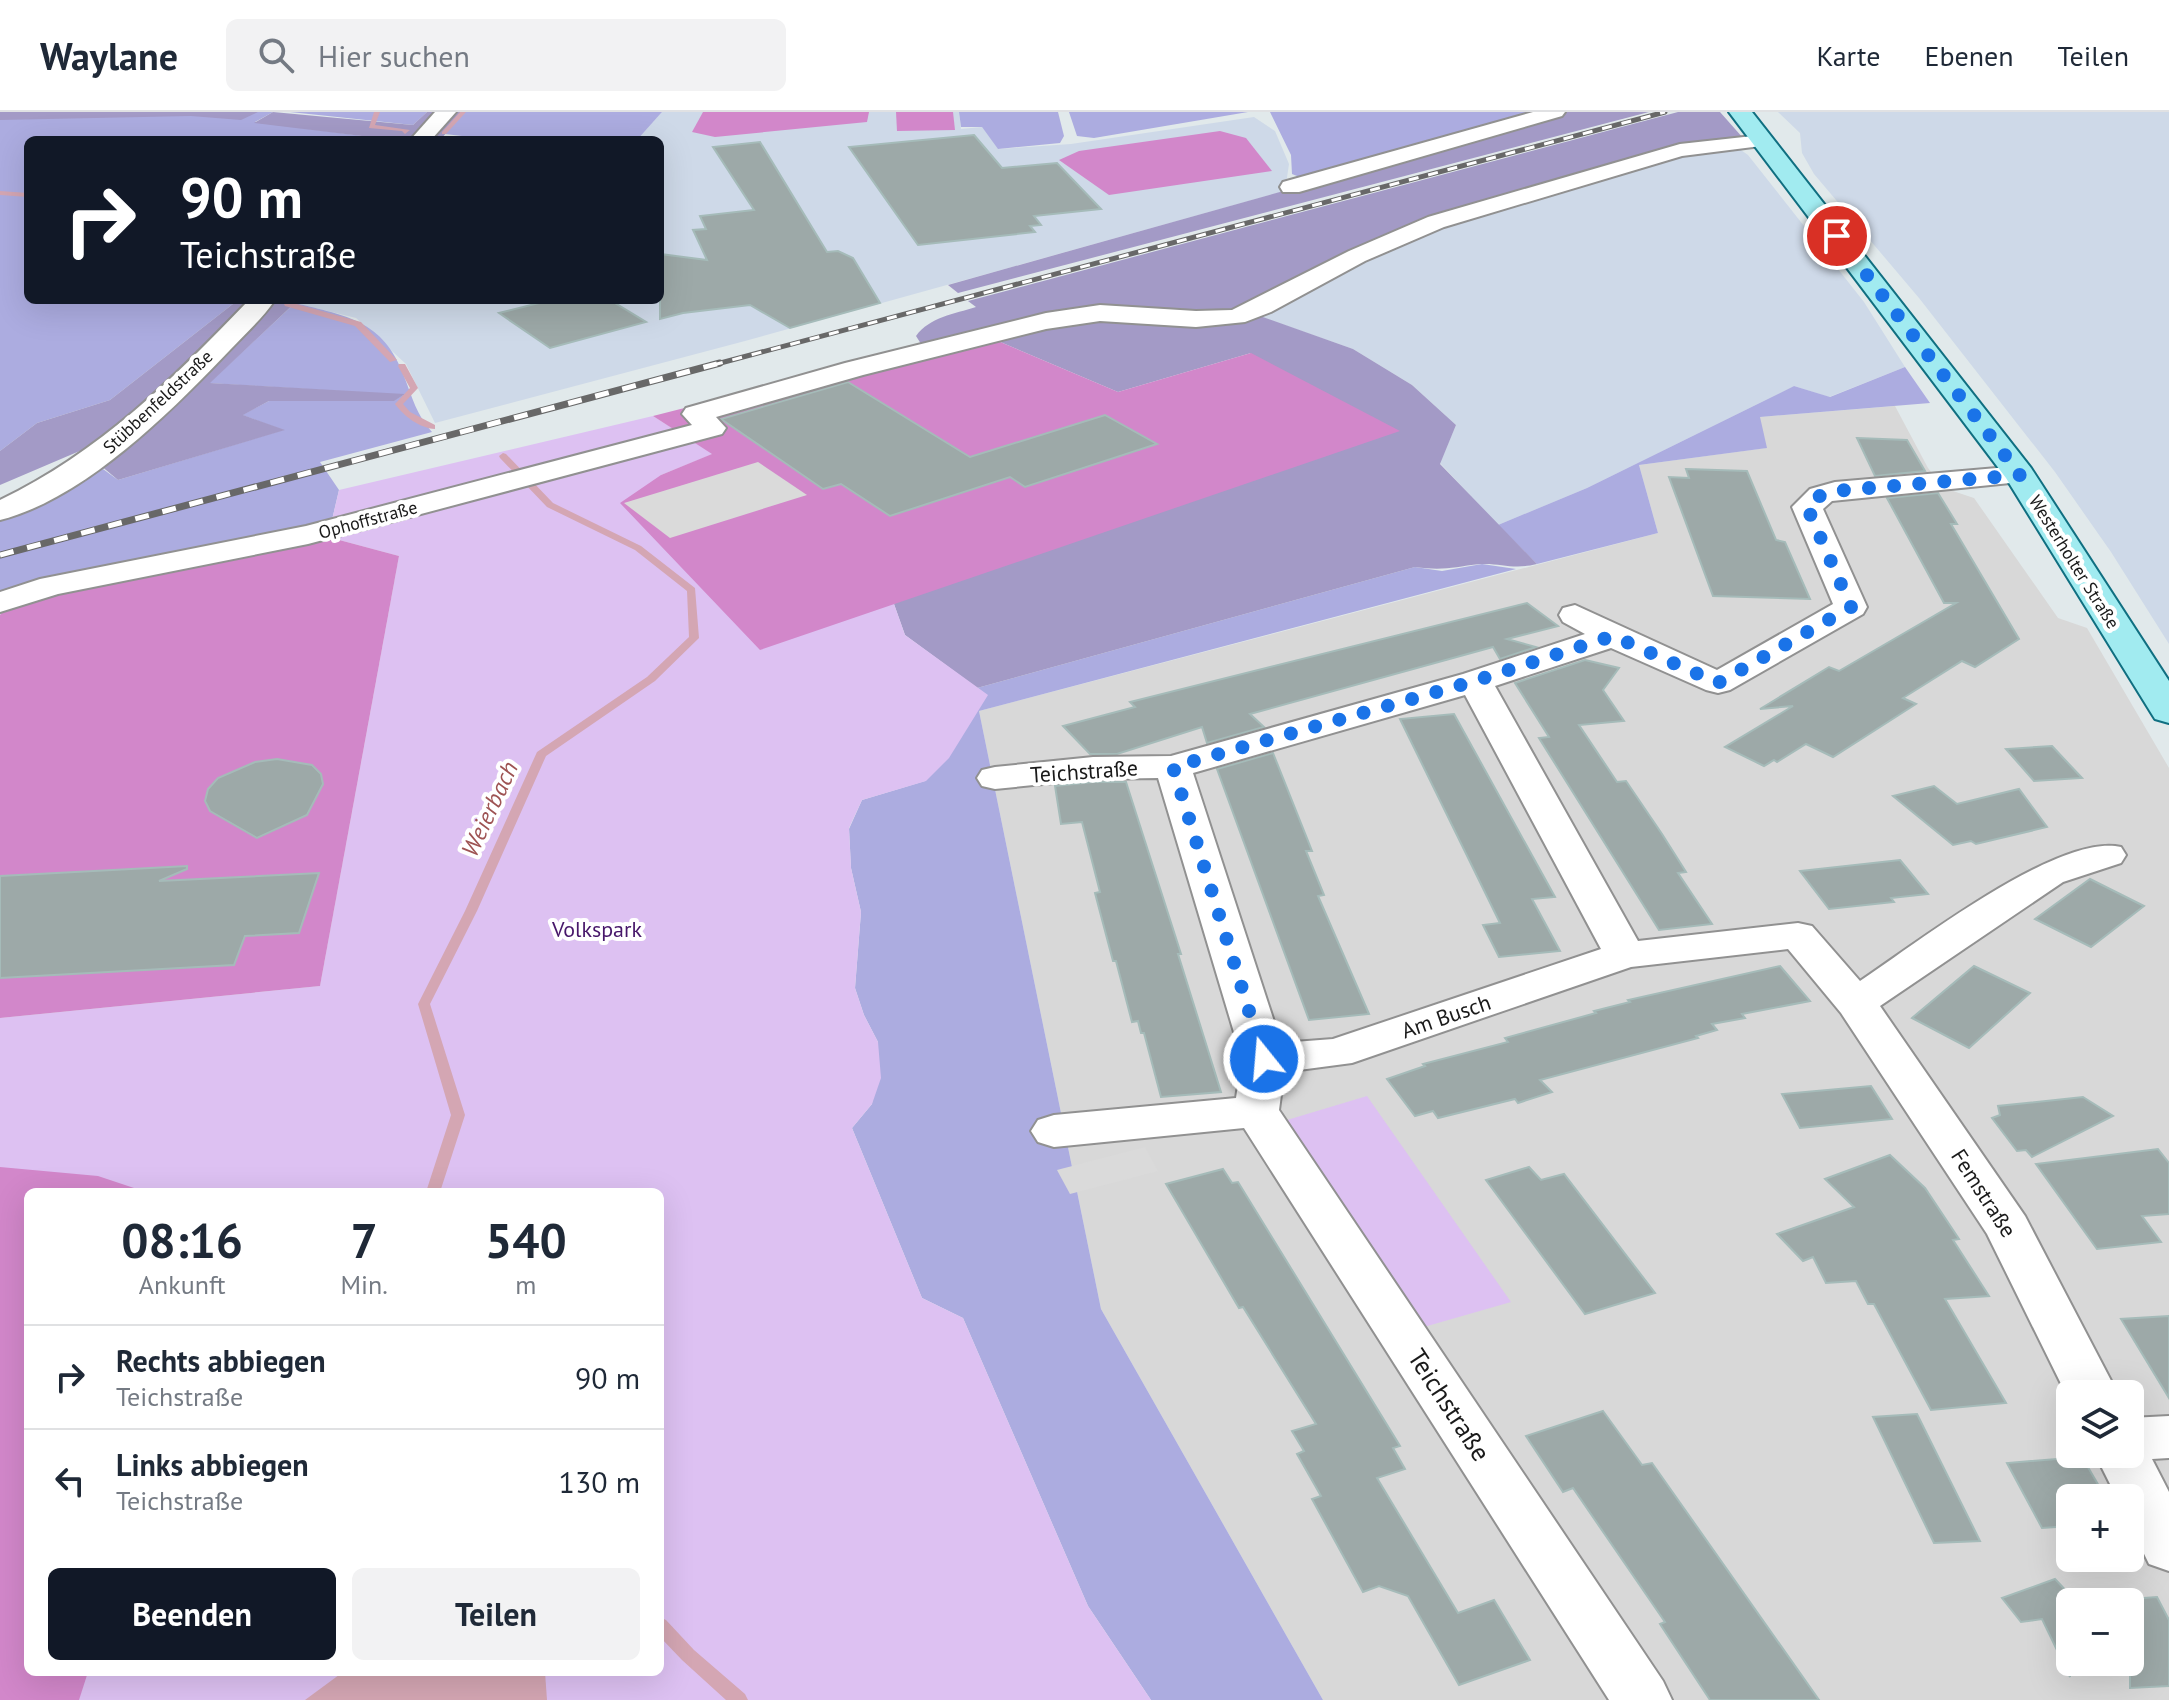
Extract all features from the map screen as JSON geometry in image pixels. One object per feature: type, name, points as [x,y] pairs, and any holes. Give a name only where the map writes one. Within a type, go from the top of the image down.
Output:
[{"type":"main road","name":"Westerholter Straße","points":[[1750,125],[2020,475],[2169,711]]},
{"type":"street","points":[[424,136],[446,112]]},
{"type":"street","points":[[1291,187],[1555,112]]},
{"type":"street","name":"Ophoffstraße","points":[[0,602],[51,586],[308,535],[712,428],[696,414],[854,369],[1046,321],[1100,313],[1196,319],[1236,317],[1262,307],[1357,256],[1436,222],[1680,150],[1750,125]]},
{"type":"street","name":"Stübbenfeldstraße","points":[[0,511],[82,470],[122,441],[259,304]]},
{"type":"street","name":"Teichstraße","points":[[995,778],[1093,768],[1173,767],[1475,681],[1594,626],[1718,683],[1851,607],[1807,507],[1821,495],[1921,482],[2020,475]]},
{"type":"street","points":[[1475,681],[1625,955]]},
{"type":"street","points":[[1054,1131],[1256,1111],[1264,1059],[1173,767]]},
{"type":"street","points":[[1856,1003],[2049,874],[2107,855]]},
{"type":"street","name":"Am Busch","points":[[1264,1059],[1337,1053],[1625,955],[1798,935]]},
{"type":"street","name":"Femstraße","points":[[1798,935],[1856,1003],[2008,1228],[2085,1380]]},
{"type":"street","name":"Teichstraße","points":[[1256,1111],[1642,1700]]},
{"type":"street","points":[[2144,1438],[2169,1437]]},
{"type":"street","points":[[2129,1468],[2169,1547]]},
{"type":"shaded area","points":[[0,112],[273,112],[255,122],[364,136],[24,136],[24,304],[233,304],[110,400],[37,423],[0,451]]},
{"type":"shaded area","points":[[0,112],[258,112],[241,120],[191,116],[0,120]]},
{"type":"shaded area","points":[[273,112],[413,125],[427,112],[465,112],[444,136],[362,136],[254,123]]},
{"type":"shaded area","points":[[290,112],[427,112],[413,125]]},
{"type":"shaded area","points":[[465,112],[662,112],[641,136],[445,134]]},
{"type":"shaded area","points":[[662,112],[959,112],[961,129],[982,127],[999,149],[1071,144],[1254,117],[1275,131],[1289,164],[1285,191],[745,341],[435,423],[406,364],[356,318],[299,304],[664,304],[664,136],[641,136]]},
{"type":"shaded area","points":[[703,112],[869,112],[867,122],[715,137],[692,132]]},
{"type":"shaded area","points":[[896,112],[953,112],[955,130],[897,131]]},
{"type":"shaded area","points":[[959,112],[1058,112],[1064,136],[1060,143],[998,149],[982,127],[961,127]]},
{"type":"shaded area","points":[[1069,112],[1248,112],[1094,138],[1077,136]]},
{"type":"shaded area","points":[[1270,112],[1544,112],[1302,178],[1292,174],[1291,155]]},
{"type":"shaded area","points":[[1565,112],[1649,112],[958,293],[948,285]]},
{"type":"shaded area","points":[[1678,112],[1720,112],[1743,138],[1676,153],[1442,222],[1243,310],[1353,349],[1412,385],[1456,425],[1440,464],[1537,564],[1480,564],[1441,569],[1415,567],[977,688],[905,635],[894,604],[1251,353],[1118,392],[979,333],[923,347],[916,336],[928,324],[976,307],[968,301]]},
{"type":"shaded area","points":[[1778,112],[2169,112],[2169,644],[2111,552],[2055,472],[1919,298],[1814,174],[1802,153],[1800,133]]},
{"type":"shaded area","points":[[1220,131],[1246,138],[1272,171],[1109,195],[1059,160],[1079,151]]},
{"type":"shaded area","points":[[1738,148],[1748,155],[1864,302],[1905,367],[1829,397],[1794,386],[1587,488],[1498,525],[1440,463],[1456,425],[1412,385],[1353,349],[1241,310],[1349,253],[1631,163]]},
{"type":"shaded area","points":[[233,304],[294,304],[210,383],[405,394],[394,401],[269,401],[243,415],[285,430],[118,480],[82,450],[0,485],[0,451],[37,423],[110,400]]},
{"type":"shaded area","points":[[294,304],[299,304],[347,317],[374,332],[395,357],[419,413],[432,432],[320,462],[339,490],[328,537],[0,604],[0,519],[35,505],[103,469],[118,480],[283,430],[242,415],[269,401],[393,401],[403,395],[209,383]]},
{"type":"shaded area","points":[[979,333],[1118,392],[1251,353],[1400,431],[760,650],[620,503],[661,475],[712,454],[653,416]]},
{"type":"shaded area","points":[[1905,367],[1930,403],[1760,417],[1767,448],[1639,465],[1658,533],[1537,564],[1498,525],[1587,488],[1794,386],[1830,397]]},
{"type":"shaded area","points":[[1895,406],[1928,468],[1944,488],[1974,498],[2058,618],[2087,628],[2169,768],[2169,1700],[1323,1700],[1101,1309],[979,711],[1658,533],[1639,465],[1766,448],[1759,417]]},
{"type":"shaded area","points":[[758,462],[807,495],[670,538],[624,503]]},
{"type":"shaded area","points":[[328,537],[399,556],[320,986],[0,1018],[0,615],[9,602]]},
{"type":"shaded area","points":[[1482,564],[1516,569],[979,711],[1101,1309],[1323,1700],[1151,1700],[1088,1606],[963,1318],[922,1298],[852,1128],[872,1104],[878,1042],[855,988],[861,912],[851,868],[849,829],[862,800],[925,781],[987,695],[977,688],[1415,567],[1442,571]]},
{"type":"shaded area","points":[[1145,1147],[1158,1171],[1070,1194],[1057,1170]]},
{"type":"shaded area","points":[[0,1167],[98,1176],[134,1188],[24,1188],[24,1676],[87,1676],[79,1700],[0,1700]]},
{"type":"shaded area","points":[[338,1676],[545,1676],[547,1700],[305,1700]]},
{"type":"green space","name":"Volkspark","points":[[653,416],[713,454],[661,475],[894,604],[905,635],[988,695],[949,758],[926,781],[862,800],[849,828],[851,868],[861,912],[855,988],[878,1042],[881,1078],[872,1104],[852,1128],[922,1298],[963,1318],[1088,1606],[1151,1700],[0,1700],[0,1018],[320,986],[399,556],[328,537],[339,490]]},
{"type":"green space","points":[[1367,1096],[1511,1302],[1417,1329],[1277,1123]]},
{"type":"building","points":[[974,135],[1002,168],[1057,163],[1101,209],[1034,216],[1041,225],[1030,226],[1035,232],[918,245],[849,147]]},
{"type":"building","points":[[760,142],[827,252],[838,251],[853,258],[880,303],[790,328],[750,305],[660,319],[660,304],[664,304],[664,255],[707,260],[693,230],[706,229],[700,216],[754,210],[713,147]]},
{"type":"building","points":[[535,304],[617,304],[646,322],[550,348],[499,313]]},
{"type":"building","points":[[848,382],[970,457],[1105,415],[1157,444],[1025,487],[1010,477],[890,516],[841,484],[823,489],[721,419]]},
{"type":"building","points":[[1857,438],[1907,440],[1925,471],[1875,476]]},
{"type":"building","points":[[1686,469],[1747,471],[1776,540],[1785,542],[1810,599],[1713,596],[1669,477],[1689,478]]},
{"type":"building","points":[[1938,493],[1957,524],[1951,524],[2019,639],[1975,667],[1962,661],[1903,698],[1916,704],[1833,757],[1806,744],[1777,762],[1774,760],[1764,766],[1725,747],[1793,706],[1760,709],[1829,667],[1839,671],[1956,603],[1944,603],[1887,498]]},
{"type":"building","points":[[1527,603],[1558,626],[1507,639],[1536,647],[1500,659],[1493,647],[1250,714],[1264,727],[1207,743],[1202,727],[1117,754],[1090,754],[1063,726],[1135,707],[1130,702]]},
{"type":"building","points":[[1585,660],[1619,668],[1603,690],[1624,721],[1579,725],[1617,782],[1626,781],[1662,834],[1686,872],[1678,873],[1712,924],[1659,930],[1539,738],[1549,737],[1515,683]]},
{"type":"building","points":[[1454,714],[1555,897],[1532,899],[1560,951],[1499,957],[1483,925],[1500,923],[1400,719]]},
{"type":"building","points":[[2052,746],[2082,778],[2034,781],[2006,749]]},
{"type":"building","points":[[1273,753],[1312,851],[1306,851],[1324,895],[1318,896],[1369,1014],[1309,1020],[1217,769]]},
{"type":"building","points":[[277,759],[312,765],[321,774],[323,784],[307,815],[257,838],[210,811],[205,801],[208,789],[218,778],[255,762]]},
{"type":"building","points":[[1126,782],[1221,1092],[1161,1097],[1144,1033],[1141,1033],[1138,1021],[1132,1022],[1116,961],[1113,961],[1095,893],[1100,892],[1082,822],[1061,824],[1055,786]]},
{"type":"building","points":[[1934,786],[1957,804],[2019,789],[2047,827],[1976,844],[1971,841],[1953,845],[1893,796]]},
{"type":"building","points":[[1900,860],[1928,894],[1891,898],[1894,902],[1829,909],[1800,871]]},
{"type":"building","points":[[187,866],[187,869],[159,881],[319,873],[299,933],[245,936],[234,965],[0,978],[0,876]]},
{"type":"building","points":[[2090,879],[2144,906],[2091,947],[2035,919]]},
{"type":"building","points":[[1780,966],[1810,1001],[1742,1014],[1745,1018],[1712,1024],[1717,1030],[1696,1036],[1698,1038],[1540,1080],[1552,1092],[1518,1103],[1515,1099],[1438,1118],[1433,1111],[1415,1116],[1387,1079],[1425,1066],[1423,1064],[1508,1042],[1505,1038],[1596,1013],[1594,1011],[1630,1002],[1628,1000]]},
{"type":"building","points":[[1974,966],[2030,993],[1969,1048],[1912,1018]]},
{"type":"building","points":[[1871,1086],[1892,1119],[1800,1128],[1782,1094]]},
{"type":"building","points":[[2083,1097],[2113,1116],[2032,1157],[2026,1150],[2017,1151],[1992,1118],[2000,1115],[1998,1106]]},
{"type":"building","points":[[2158,1149],[2169,1163],[2169,1214],[2142,1216],[2161,1242],[2097,1249],[2036,1164]]},
{"type":"building","points":[[1890,1155],[1925,1188],[1959,1239],[1953,1240],[1989,1296],[1945,1299],[2006,1403],[1931,1410],[1874,1304],[1868,1304],[1856,1281],[1826,1283],[1813,1257],[1803,1261],[1777,1234],[1854,1207],[1825,1179]]},
{"type":"building","points":[[1529,1167],[1541,1180],[1564,1174],[1655,1293],[1585,1314],[1486,1180]]},
{"type":"building","points":[[1223,1169],[1232,1183],[1238,1182],[1400,1446],[1393,1448],[1405,1469],[1377,1478],[1458,1613],[1494,1600],[1530,1660],[1459,1685],[1408,1596],[1379,1586],[1363,1592],[1312,1499],[1321,1496],[1297,1454],[1304,1451],[1292,1431],[1316,1424],[1243,1307],[1239,1308],[1166,1184]]},
{"type":"building","points":[[2169,1316],[2169,1398],[2121,1319]]},
{"type":"building","points":[[1603,1411],[1642,1465],[1652,1463],[1819,1700],[1710,1700],[1660,1624],[1665,1622],[1573,1488],[1563,1492],[1526,1436]]},
{"type":"building","points":[[1917,1414],[1980,1541],[1934,1543],[1873,1417]]},
{"type":"building","points":[[2056,1459],[2056,1468],[2088,1468],[2098,1484],[2056,1484],[2056,1527],[2042,1528],[2007,1463]]},
{"type":"building","points":[[2055,1579],[2063,1588],[2056,1588],[2056,1648],[2042,1619],[2021,1622],[2002,1598]]},
{"type":"building","points":[[2157,1597],[2169,1620],[2169,1686],[2130,1688],[2130,1676],[2144,1676],[2144,1598]]},
{"type":"waterway","points":[[377,112],[371,127],[407,130],[405,132]]},
{"type":"waterway","points":[[444,133],[463,112]]},
{"type":"waterway","name":"Weierbach","points":[[0,193],[24,195]]},
{"type":"waterway","name":"Weierbach","points":[[288,304],[358,324],[393,360]]},
{"type":"waterway","name":"Weierbach","points":[[402,366],[414,388],[399,404],[407,414],[432,427]]},
{"type":"waterway","name":"Weierbach","points":[[434,1188],[458,1115],[424,1004],[471,911],[541,754],[651,679],[694,638],[692,590],[638,548],[550,505],[503,456]]},
{"type":"waterway","name":"Weierbach","points":[[664,1629],[739,1700]]},
{"type":"railway","points":[[713,365],[1665,112]]},
{"type":"railway","points":[[0,555],[720,363]]},
{"type":"route","points":[[1264,1059],[1173,767],[1475,681],[1613,636],[1718,683],[1851,607],[1807,507],[1821,495],[1921,482],[2020,475],[1837,236]]}]
